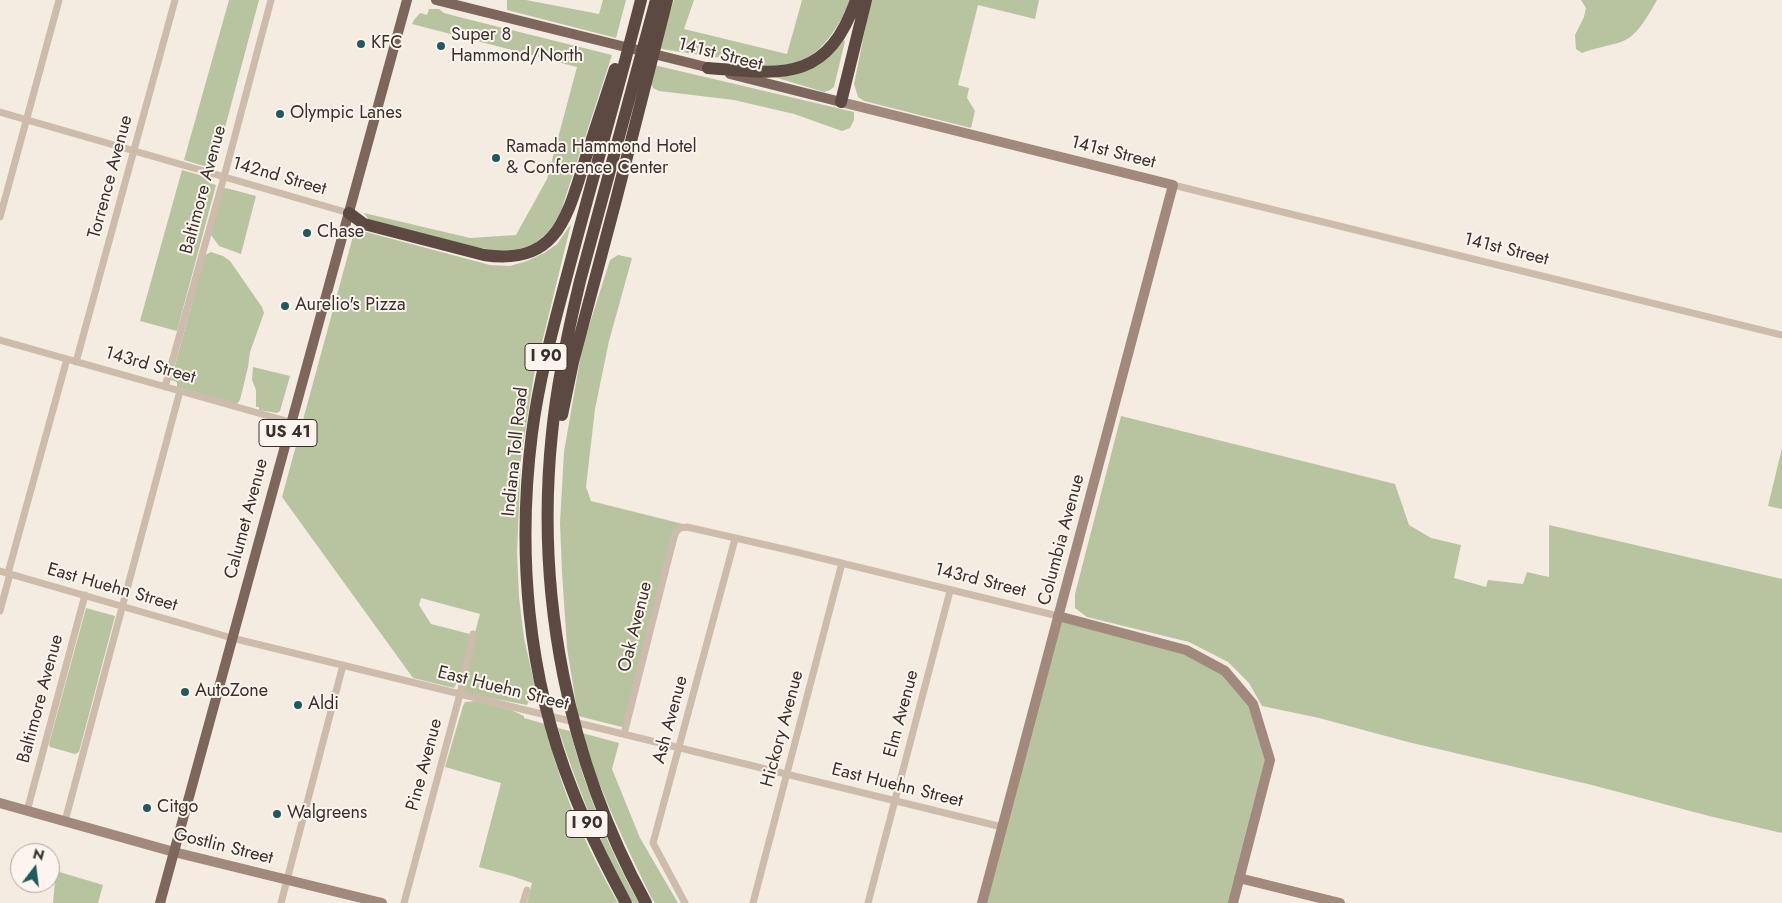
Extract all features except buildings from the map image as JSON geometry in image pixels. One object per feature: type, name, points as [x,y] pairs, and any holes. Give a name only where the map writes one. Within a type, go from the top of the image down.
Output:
[{"type":"highway","name":"Indiana Toll Road","points":[[626,903],[571,787],[556,742],[544,694],[530,622],[526,576],[526,504],[532,432],[547,352],[641,0]]},
{"type":"highway","name":"Indiana Toll Road","points":[[646,903],[613,836],[594,788],[567,699],[554,617],[550,575],[548,474],[556,404],[571,322],[585,262],[656,0]]},
{"type":"highway","points":[[548,474],[558,437],[573,362],[667,0]]},
{"type":"highway","points":[[708,68],[763,73],[798,69],[815,61],[829,49],[842,32],[857,0]]},
{"type":"highway","points":[[837,101],[857,0]]},
{"type":"highway","points":[[837,101],[866,0]]},
{"type":"highway","points":[[349,213],[364,224],[501,258],[527,254],[542,246],[553,237],[568,211],[616,66],[634,28]]},
{"type":"main road","name":"Calumet Avenue","points":[[160,903],[290,422],[407,0]]},
{"type":"main road","name":"141st Street","points":[[436,0],[837,101]]},
{"type":"street","points":[[0,217],[59,0]]},
{"type":"street","name":"Torrence Avenue","points":[[76,362],[175,0]]},
{"type":"street","name":"Baltimore Avenue","points":[[165,387],[271,0]]},
{"type":"street","name":"141st Street","points":[[837,101],[1782,335]]},
{"type":"street","name":"142nd Street","points":[[0,112],[349,213]]},
{"type":"street","name":"Columbia Avenue","points":[[982,903],[1173,185]]},
{"type":"street","name":"143rd Street","points":[[0,340],[290,422]]},
{"type":"street","points":[[0,611],[67,359]]},
{"type":"street","points":[[65,821],[180,391]]},
{"type":"street","name":"143rd Street","points":[[680,528],[687,527],[735,538],[1058,616],[1186,650],[1225,670],[1252,704],[1270,760],[1239,878]]},
{"type":"street","name":"Oak Avenue","points":[[624,734],[675,533],[680,528]]},
{"type":"street","name":"Ash Avenue","points":[[685,903],[653,843],[735,538]]},
{"type":"street","name":"Hickory Avenue","points":[[753,903],[842,563]]},
{"type":"street","name":"East Huehn Street","points":[[0,571],[232,638],[1002,827]]},
{"type":"street","name":"Elm Avenue","points":[[868,903],[950,591]]},
{"type":"street","name":"Baltimore Avenue","points":[[27,811],[85,596]]},
{"type":"street","name":"Pine Avenue","points":[[404,903],[460,694],[473,634]]},
{"type":"street","points":[[281,903],[344,666]]},
{"type":"street","name":"Gostlin Street","points":[[0,803],[174,852],[382,903]]},
{"type":"street","points":[[1233,903],[1239,878],[1340,903]]},
{"type":"street","points":[[523,903],[527,890]]},
{"type":"green space","points":[[229,0],[259,0],[214,169],[184,160]]},
{"type":"green space","points":[[507,0],[526,0],[599,14],[603,0],[626,0],[616,38],[507,10]]},
{"type":"green space","points":[[674,0],[694,0],[684,29],[787,54],[802,0],[852,0],[833,33],[817,51],[796,63],[768,67],[658,48]]},
{"type":"green space","points":[[871,0],[1039,0],[1035,19],[978,5],[958,85],[969,88],[967,98],[975,111],[971,128],[864,101],[858,97],[854,84]]},
{"type":"green space","points":[[1581,0],[1657,0],[1642,24],[1627,39],[1582,53],[1576,49],[1575,35],[1584,17],[1586,8]]},
{"type":"green space","points":[[429,9],[439,9],[444,13],[455,16],[612,55],[559,217],[547,233],[534,244],[517,250],[498,251],[476,247],[369,220],[364,213],[470,238],[516,235],[547,179],[577,67],[412,24],[420,13],[427,15]]},
{"type":"green space","points":[[843,40],[845,41],[834,87],[830,90],[824,92],[774,77],[796,74],[813,67],[828,56]]},
{"type":"green space","points":[[654,65],[854,112],[854,120],[850,128],[842,131],[794,114],[734,100],[659,91],[653,88],[651,83]]},
{"type":"green space","points":[[182,170],[210,178],[209,183],[216,185],[177,331],[140,321]]},
{"type":"green space","points":[[226,188],[256,196],[241,254],[219,246],[211,235],[223,189]]},
{"type":"green space","points":[[571,224],[534,375],[521,459],[517,552],[519,597],[524,638],[536,692],[535,703],[529,701],[527,705],[459,692],[480,614],[421,598],[419,605],[431,624],[470,634],[462,674],[454,688],[413,678],[282,497],[355,229],[490,265],[510,266],[544,253],[557,244]]},
{"type":"green space","points":[[211,252],[223,256],[230,261],[262,307],[264,313],[250,352],[240,400],[237,404],[177,387],[177,382],[171,380],[205,255]]},
{"type":"green space","points":[[618,255],[632,258],[609,341],[595,409],[586,487],[591,501],[683,524],[680,528],[626,728],[578,716],[567,648],[560,523],[564,452],[582,348],[610,260]]},
{"type":"green space","points":[[253,367],[290,376],[280,411],[277,413],[259,410],[259,407],[256,407],[256,390],[252,380]]},
{"type":"green space","points":[[1121,416],[1395,484],[1409,525],[1431,538],[1461,545],[1454,578],[1486,587],[1488,580],[1523,584],[1527,572],[1549,577],[1549,525],[1782,579],[1782,833],[1592,785],[1408,742],[1319,718],[1262,706],[1249,683],[1228,662],[1189,642],[1087,617],[1075,608],[1075,594]]},
{"type":"green space","points":[[1782,448],[1782,509],[1768,506]]},
{"type":"green space","points":[[86,608],[115,616],[79,752],[75,754],[50,747],[49,744]]},
{"type":"green space","points":[[1058,616],[1186,650],[1225,671],[1253,704],[1270,760],[1233,903],[982,903]]},
{"type":"green space","points":[[475,701],[511,710],[524,716],[524,718],[545,724],[570,806],[589,848],[618,903],[527,903],[532,883],[479,867],[501,783],[445,767],[463,706],[465,702]]},
{"type":"green space","points":[[558,728],[570,731],[599,819],[617,862],[639,903],[633,903],[600,839],[582,796]]},
{"type":"green space","points":[[582,733],[619,743],[612,769],[640,838],[678,903],[655,903],[651,897],[604,796]]},
{"type":"green space","points":[[60,872],[103,885],[98,903],[53,903],[54,893],[60,893]]},
{"type":"place","name":"KFC","points":[[361,44]]},
{"type":"place","name":"Super 8 Hammond/North","points":[[441,46]]},
{"type":"place","name":"Olympic Lanes","points":[[280,114]]},
{"type":"place","name":"Ramada Hammond Hotel & Conference Center","points":[[496,158]]},
{"type":"place","name":"Chase","points":[[307,233]]},
{"type":"place","name":"Aurelio's Pizza","points":[[285,306]]},
{"type":"place","name":"AutoZone","points":[[185,692]]},
{"type":"place","name":"Aldi","points":[[298,705]]},
{"type":"place","name":"Citgo","points":[[147,808]]},
{"type":"place","name":"Walgreens","points":[[277,814]]}]
